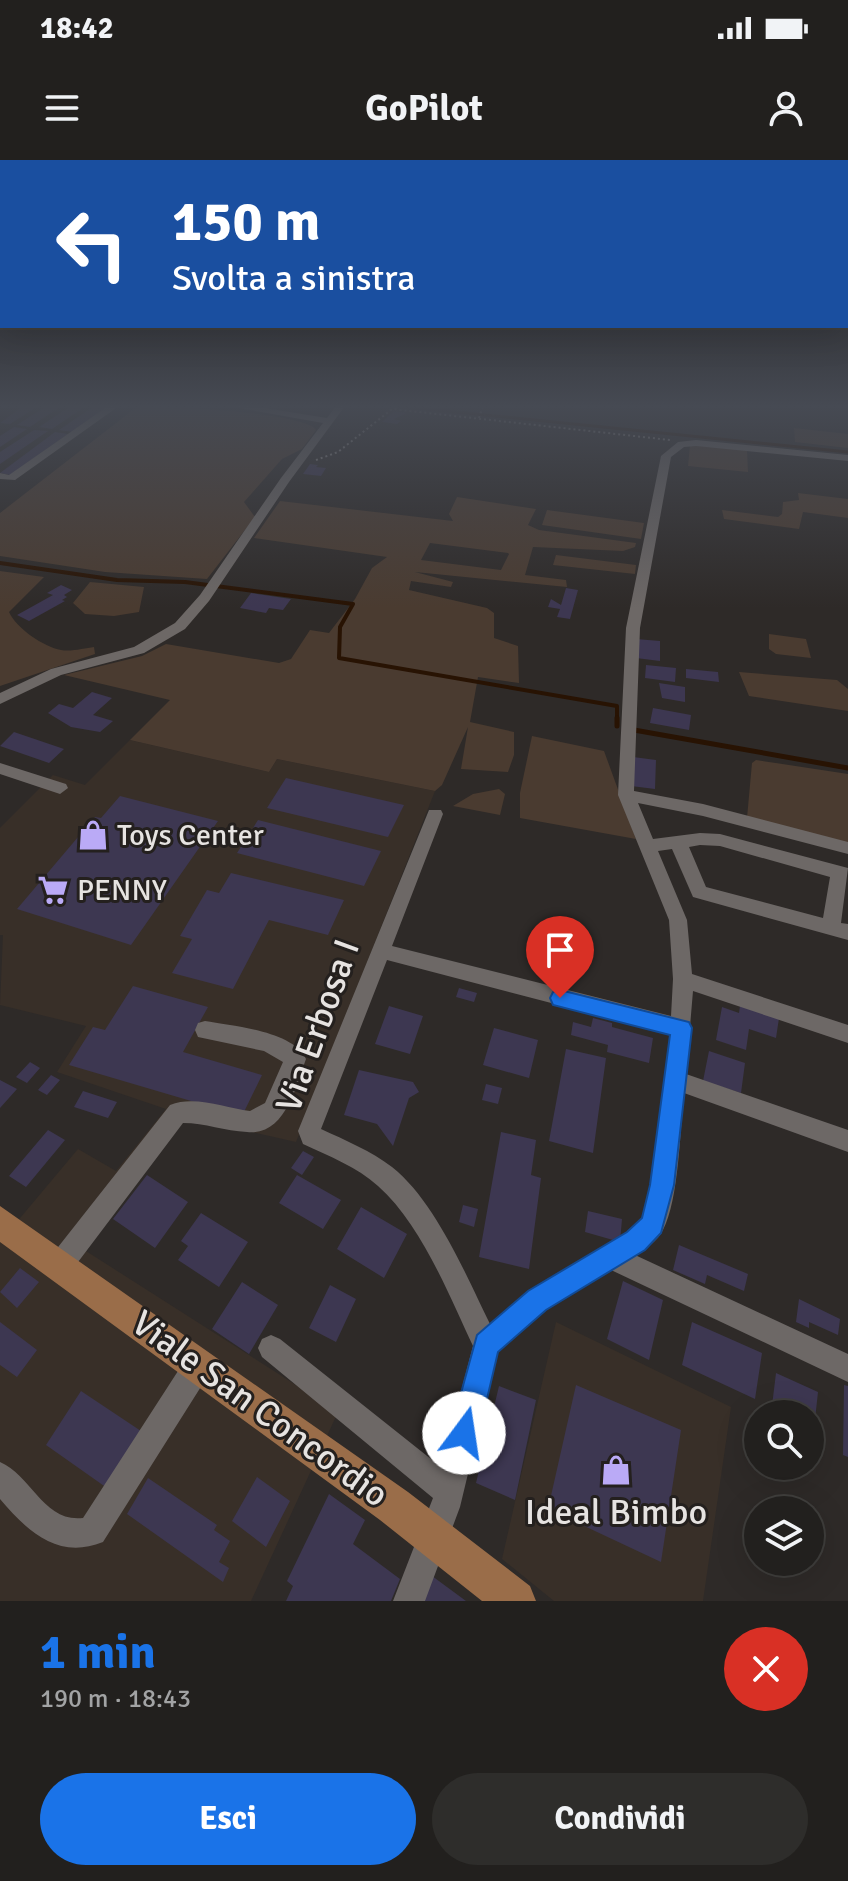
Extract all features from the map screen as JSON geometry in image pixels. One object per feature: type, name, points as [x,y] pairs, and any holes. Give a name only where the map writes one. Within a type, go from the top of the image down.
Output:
[{"type":"main road","name":"Viale San Concordio","points":[[0,1222],[433,1536],[515,1601]]},
{"type":"street","points":[[3,694],[56,672],[139,650],[163,639],[194,613],[292,473]]},
{"type":"street","points":[[409,1601],[449,1492],[486,1345],[537,1300],[636,1241],[653,1225],[662,1185],[681,1028],[683,979],[678,920],[626,795],[633,628],[663,473]]},
{"type":"street","points":[[0,486],[6,477]]},
{"type":"street","points":[[0,768],[58,790],[0,774]]},
{"type":"street","points":[[626,795],[848,848]]},
{"type":"street","name":"Via Erbosa I","points":[[435,814],[309,1131],[311,1136],[354,1156],[389,1180],[410,1207],[459,1287],[486,1345]]},
{"type":"street","points":[[649,846],[678,842],[720,840],[844,874],[840,930],[699,892],[678,842]]},
{"type":"street","points":[[381,951],[681,1028]]},
{"type":"street","points":[[683,979],[848,1034]]},
{"type":"street","points":[[60,1265],[178,1112],[245,1124],[260,1122],[275,1107],[295,1059],[287,1052],[263,1043],[205,1030]]},
{"type":"street","points":[[675,1080],[848,1141]]},
{"type":"street","points":[[611,1257],[848,1368]]},
{"type":"street","points":[[271,1348],[449,1492]]},
{"type":"street","points":[[0,1477],[59,1532],[79,1536],[92,1531],[199,1364]]},
{"type":"shaded area","points":[[51,473],[269,473],[244,502],[255,517],[207,579],[105,572],[0,556],[0,513]]},
{"type":"shaded area","points":[[798,493],[848,499],[848,518],[803,512],[799,529],[724,519],[722,510],[778,517],[782,514],[783,502],[799,500]]},
{"type":"shaded area","points":[[457,497],[536,509],[528,525],[539,530],[636,543],[635,547],[623,551],[533,547],[525,575],[566,580],[567,587],[415,572],[453,582],[451,587],[411,581],[409,590],[487,608],[494,613],[494,638],[518,646],[519,683],[478,677],[470,722],[514,732],[514,755],[508,772],[461,769],[468,727],[442,785],[435,791],[277,759],[269,772],[130,740],[170,700],[64,675],[142,656],[166,644],[279,663],[291,659],[310,630],[329,633],[355,599],[372,568],[387,557],[254,538],[280,501],[453,521],[449,514]],"holes":[[[430,543],[508,553],[501,570],[421,560]]]},
{"type":"shaded area","points":[[547,510],[644,523],[641,539],[542,525]]},
{"type":"shaded area","points":[[556,555],[636,565],[635,574],[553,565]]},
{"type":"shaded area","points":[[0,571],[44,577],[9,612],[24,630],[54,648],[69,651],[94,647],[95,654],[0,686]]},
{"type":"shaded area","points":[[90,582],[144,587],[139,612],[114,616],[85,614],[73,603]]},
{"type":"shaded area","points":[[769,634],[806,639],[811,658],[776,654],[769,649]]},
{"type":"shaded area","points":[[739,672],[837,680],[848,689],[848,711],[749,696]]},
{"type":"shaded area","points":[[532,736],[604,751],[636,839],[520,818],[520,793]]},
{"type":"shaded area","points":[[130,740],[269,772],[277,759],[435,791],[296,1142],[182,1116],[86,1251],[338,1412],[251,1601],[0,1601],[0,1242],[78,1149],[116,1171],[166,1109],[57,1072],[86,1026],[0,1005],[3,935],[0,935],[0,828],[53,775],[85,785]]},
{"type":"shaded area","points":[[756,760],[848,774],[848,844],[747,818],[752,763]]},
{"type":"shaded area","points":[[499,789],[505,794],[500,815],[453,806],[473,794]]},
{"type":"shaded area","points":[[556,1322],[731,1407],[703,1601],[554,1601],[502,1559]]},
{"type":"building","points":[[61,585],[72,590],[64,595],[67,597],[62,600],[65,601],[29,621],[17,615],[53,595],[47,593]]},
{"type":"building","points":[[566,588],[578,590],[570,619],[557,617],[560,609],[548,607],[551,599],[561,605]]},
{"type":"building","points":[[251,593],[291,599],[283,610],[269,608],[266,613],[240,608]]},
{"type":"building","points":[[636,639],[660,641],[660,661],[636,658]]},
{"type":"building","points":[[646,665],[676,668],[675,682],[645,678]]},
{"type":"building","points":[[686,669],[718,672],[719,682],[686,678]]},
{"type":"building","points":[[659,683],[685,687],[685,702],[662,698]]},
{"type":"building","points":[[92,692],[112,698],[93,715],[113,721],[100,732],[71,727],[48,713],[59,704],[73,708]]},
{"type":"building","points":[[653,708],[691,715],[689,730],[650,723]]},
{"type":"building","points":[[14,732],[64,749],[49,763],[0,746]]},
{"type":"building","points":[[633,757],[656,760],[655,789],[631,786]]},
{"type":"building","points":[[286,778],[404,805],[388,837],[267,808]]},
{"type":"building","points":[[120,796],[218,821],[131,945],[17,909],[95,817],[101,818]]},
{"type":"building","points":[[258,820],[381,851],[364,886],[237,853]]},
{"type":"building","points":[[231,873],[344,900],[328,935],[269,920],[233,989],[172,973],[192,939],[180,936],[207,890],[219,893]]},
{"type":"building","points":[[133,986],[208,1007],[183,1052],[262,1075],[242,1116],[69,1065],[93,1027],[105,1030]]},
{"type":"building","points":[[459,988],[477,993],[474,1002],[456,997]]},
{"type":"building","points":[[389,1006],[423,1016],[410,1054],[375,1044]]},
{"type":"building","points":[[740,1006],[779,1018],[776,1038],[749,1029],[746,1050],[716,1040],[722,1007],[739,1013]]},
{"type":"building","points":[[593,1018],[612,1023],[612,1027],[653,1038],[649,1063],[607,1052],[608,1045],[571,1035],[573,1022],[591,1027]]},
{"type":"building","points":[[494,1028],[538,1040],[529,1078],[483,1065]]},
{"type":"building","points":[[566,1049],[606,1058],[593,1153],[549,1141]]},
{"type":"building","points":[[709,1051],[745,1063],[741,1093],[703,1081]]},
{"type":"building","points":[[30,1062],[40,1068],[27,1083],[16,1077]]},
{"type":"building","points":[[359,1070],[413,1082],[419,1092],[409,1098],[393,1146],[377,1124],[344,1115]]},
{"type":"building","points":[[51,1075],[60,1080],[47,1095],[38,1090]]},
{"type":"building","points":[[0,1080],[17,1089],[0,1108]]},
{"type":"building","points":[[486,1084],[502,1088],[498,1104],[482,1100]]},
{"type":"building","points":[[83,1091],[117,1102],[108,1118],[74,1107]]},
{"type":"building","points":[[48,1130],[65,1140],[26,1187],[9,1176]]},
{"type":"building","points":[[501,1132],[536,1140],[531,1175],[541,1178],[529,1269],[479,1257]]},
{"type":"building","points":[[303,1151],[314,1157],[302,1175],[291,1168]]},
{"type":"building","points":[[147,1175],[188,1202],[155,1248],[113,1219]]},
{"type":"building","points":[[297,1175],[341,1200],[323,1229],[279,1203]]},
{"type":"building","points":[[463,1205],[478,1209],[474,1227],[459,1222]]},
{"type":"building","points":[[361,1207],[407,1234],[384,1278],[337,1249]]},
{"type":"building","points":[[588,1211],[622,1219],[620,1242],[585,1232]]},
{"type":"building","points":[[201,1213],[248,1242],[219,1287],[178,1260],[188,1246],[181,1241]]},
{"type":"building","points":[[679,1245],[748,1274],[744,1291],[707,1275],[705,1284],[673,1270]]},
{"type":"building","points":[[20,1268],[39,1282],[17,1308],[0,1292]]},
{"type":"building","points":[[623,1281],[663,1300],[649,1360],[607,1339]]},
{"type":"building","points":[[242,1282],[278,1305],[249,1354],[212,1329]]},
{"type":"building","points":[[330,1285],[356,1299],[336,1342],[309,1328]]},
{"type":"building","points":[[799,1299],[840,1319],[838,1335],[809,1322],[809,1328],[796,1322]]},
{"type":"building","points":[[0,1322],[37,1350],[17,1377],[0,1365]]},
{"type":"building","points":[[692,1322],[762,1353],[755,1399],[682,1365]]},
{"type":"building","points":[[776,1373],[818,1392],[817,1400],[773,1400]]},
{"type":"building","name":"Ideal Bimbo","points":[[576,1385],[681,1430],[661,1562],[548,1509]]},
{"type":"building","points":[[844,1385],[848,1386],[848,1457],[843,1455]]},
{"type":"building","points":[[499,1386],[536,1400],[515,1500],[476,1483]]},
{"type":"building","points":[[81,1391],[141,1431],[107,1488],[46,1445]]},
{"type":"building","points":[[257,1477],[290,1501],[266,1547],[232,1521]]},
{"type":"building","points":[[148,1478],[217,1525],[214,1530],[230,1541],[219,1562],[229,1568],[223,1582],[127,1514]]},
{"type":"building","points":[[329,1494],[365,1520],[353,1544],[400,1579],[391,1601],[286,1601],[293,1586],[287,1581]]},
{"type":"building","points":[[428,1573],[466,1601],[416,1601]]},
{"type":"waterway","points":[[0,563],[117,580],[185,582],[353,604],[340,627],[339,658],[617,706],[617,726]]},
{"type":"waterway","points":[[634,730],[848,768]]},
{"type":"place","name":"Toys Center","points":[[93,835]]},
{"type":"place","name":"PENNY","points":[[53,890]]},
{"type":"place","name":"Ideal Bimbo","points":[[616,1470]]},
{"type":"route","points":[[464,1433],[486,1345],[537,1300],[636,1241],[653,1225],[662,1185],[681,1028],[560,998]]}]
